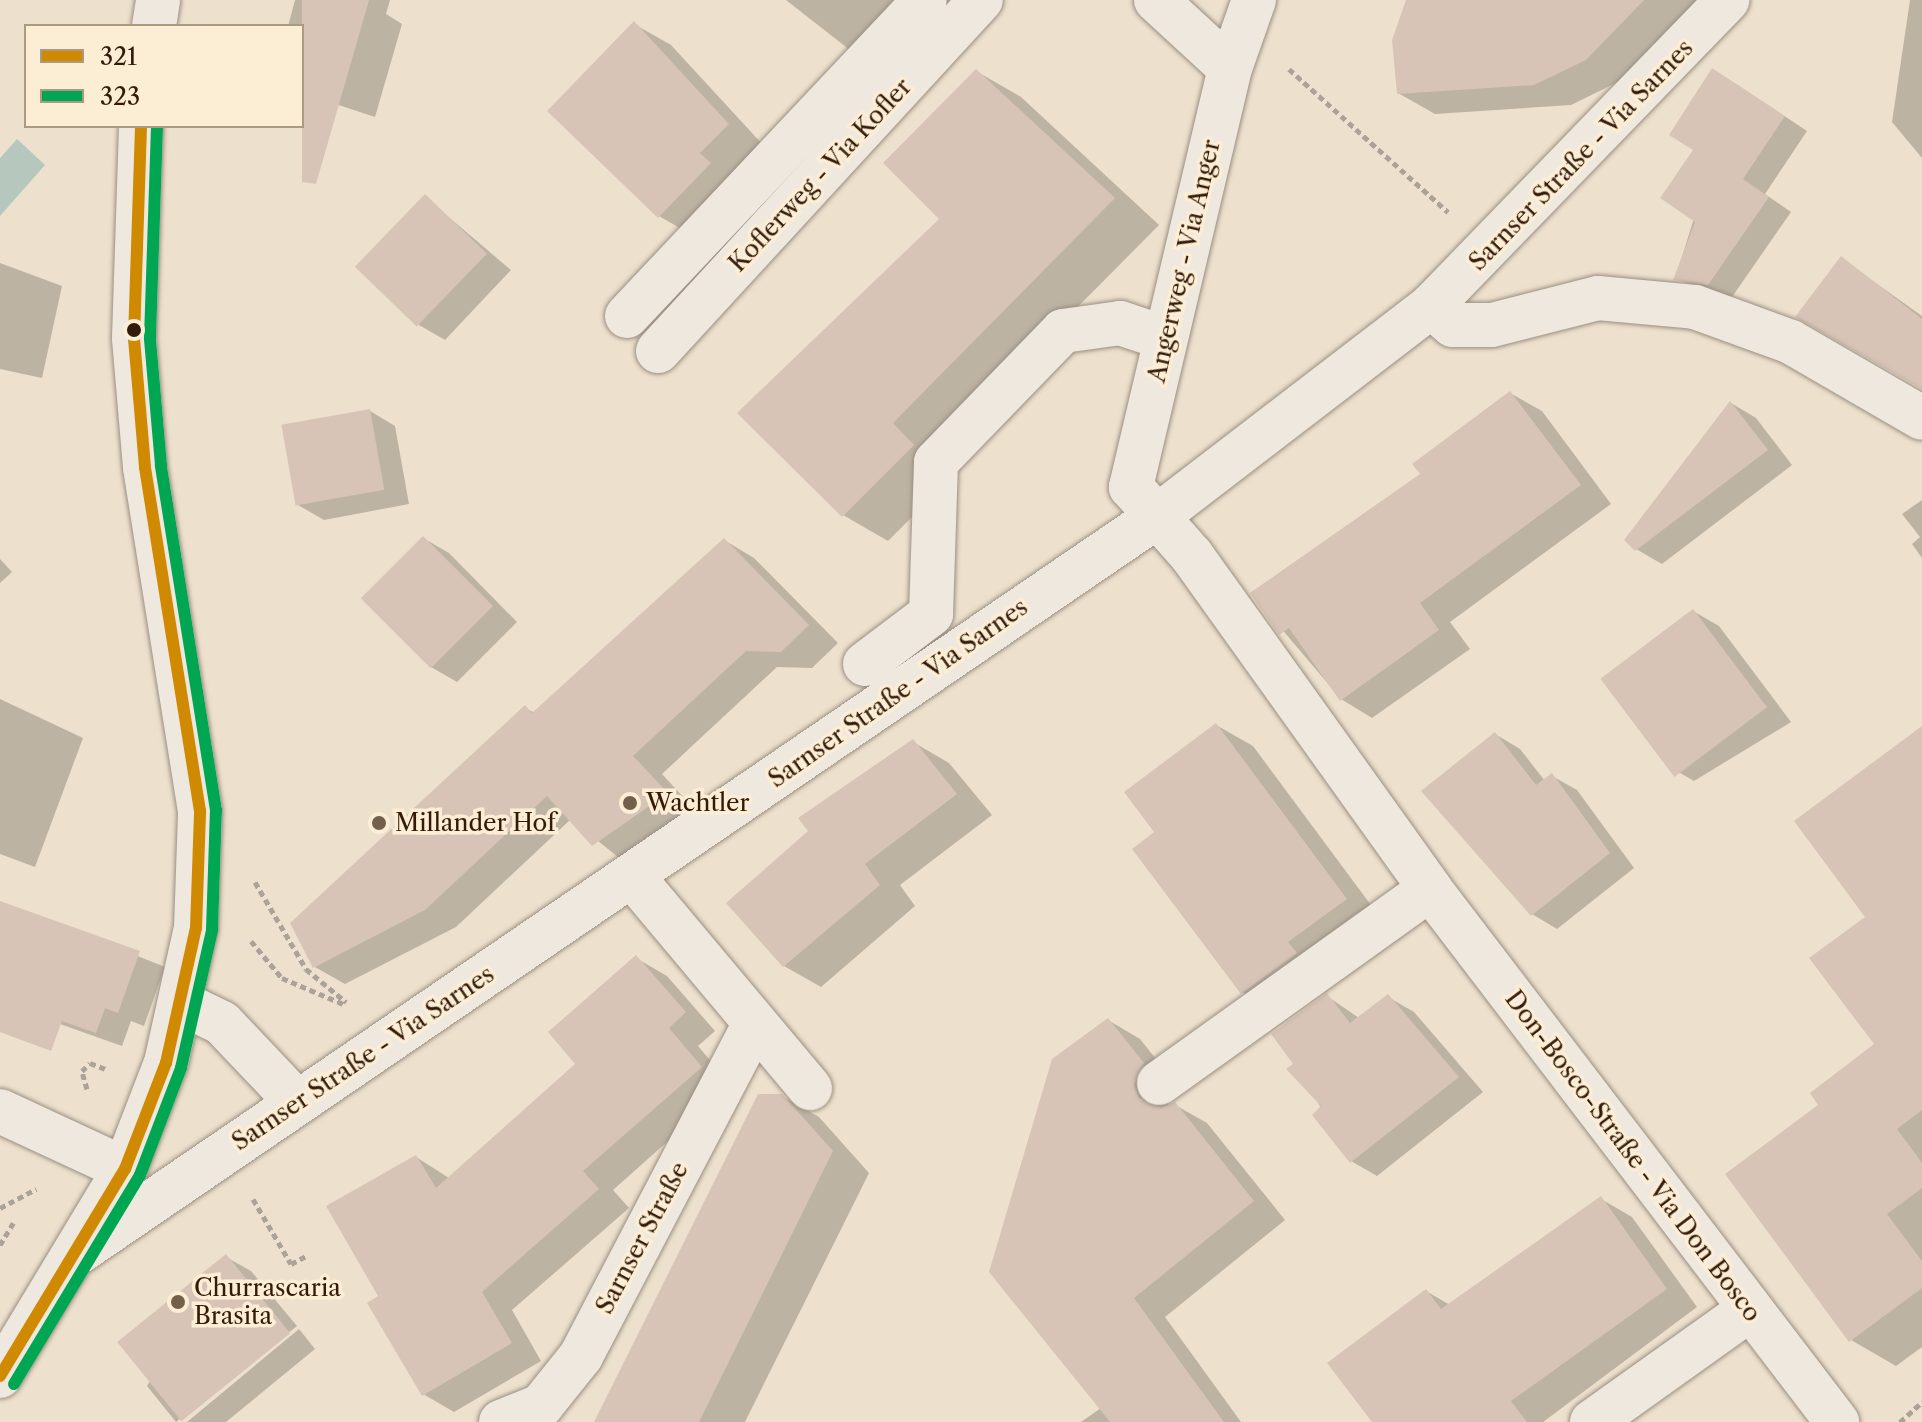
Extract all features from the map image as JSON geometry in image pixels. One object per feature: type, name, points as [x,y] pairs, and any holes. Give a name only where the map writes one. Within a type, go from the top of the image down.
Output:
[{"type":"street","points":[[154,24],[158,0]]},
{"type":"street","points":[[627,316],[925,0]]},
{"type":"street","name":"Koflerweg - Via Kofler","points":[[658,351],[981,0]]},
{"type":"street","points":[[1156,0],[1243,32]]},
{"type":"street","name":"Sarnser Straße - Via Sarnes","points":[[76,1254],[1155,518],[1431,306],[1490,251],[1728,0]]},
{"type":"street","name":"Angerweg - Via Anger","points":[[1155,518],[1131,487],[1165,338],[1243,32]]},
{"type":"street","points":[[0,1376],[125,1169],[183,1004],[200,887],[200,811],[145,467],[135,352],[141,128]]},
{"type":"street","points":[[1431,306],[1453,325],[1492,325],[1598,298],[1695,307],[1791,342],[1922,418]]},
{"type":"street","points":[[865,664],[931,614],[936,462],[1063,331],[1120,323],[1165,338]]},
{"type":"street","name":"Don-Bosco-Straße - Via Don Bosco","points":[[1155,518],[1192,556],[1430,889],[1837,1422]]},
{"type":"street","points":[[632,876],[810,1088]]},
{"type":"street","points":[[1159,1083],[1430,889]]},
{"type":"street","points":[[183,1004],[222,1023],[297,1102]]},
{"type":"street","name":"Sarnser Straße","points":[[501,1422],[541,1406],[581,1356],[754,1025]]},
{"type":"street","points":[[0,1111],[125,1169]]},
{"type":"street","points":[[1592,1422],[1749,1310]]},
{"type":"path","points":[[1243,32],[1490,251]]},
{"type":"path","points":[[244,933],[282,978],[354,1009],[306,969],[253,878]]},
{"type":"path","points":[[90,1100],[82,1071],[90,1063],[118,1074]]},
{"type":"path","points":[[225,1151],[291,1264],[308,1255]]},
{"type":"path","points":[[0,1208],[41,1187]]},
{"type":"path","points":[[0,1245],[13,1223]]},
{"type":"path","points":[[1900,1422],[1922,1402]]},
{"type":"shaded area","points":[[17,139],[45,165],[0,216],[0,158]]},
{"type":"building","points":[[302,0],[369,0],[316,184],[302,182]]},
{"type":"building","points":[[1406,0],[1644,0],[1586,60],[1534,85],[1397,94],[1392,40]]},
{"type":"building","points":[[634,21],[729,124],[700,153],[711,163],[658,218],[547,111]]},
{"type":"building","points":[[1712,68],[1785,116],[1743,179],[1769,197],[1708,285],[1673,280],[1695,222],[1660,198],[1693,150],[1669,135]]},
{"type":"building","points":[[976,69],[1115,198],[893,423],[914,445],[842,517],[737,413],[939,219],[883,163]]},
{"type":"building","points":[[425,194],[487,254],[417,326],[355,267]]},
{"type":"building","points":[[1841,256],[1922,319],[1922,389],[1795,317]]},
{"type":"building","points":[[1510,391],[1581,485],[1420,603],[1439,630],[1340,701],[1289,628],[1279,635],[1250,593],[1420,474],[1412,464]]},
{"type":"building","points":[[1730,401],[1768,450],[1635,551],[1624,540]]},
{"type":"building","points":[[370,409],[384,490],[296,505],[281,425]]},
{"type":"building","points":[[423,536],[493,606],[431,668],[361,598]]},
{"type":"building","points":[[724,538],[809,625],[781,652],[746,651],[633,756],[668,793],[592,846],[547,796],[425,910],[313,968],[290,923],[525,705],[532,713]]},
{"type":"building","points":[[1693,609],[1767,707],[1674,777],[1600,679]]},
{"type":"building","points":[[1216,723],[1347,899],[1288,942],[1297,953],[1241,994],[1132,849],[1154,832],[1124,792]]},
{"type":"building","points":[[1922,726],[1922,1110],[1897,1129],[1922,1163],[1922,1188],[1887,1214],[1922,1261],[1922,1288],[1849,1342],[1725,1174],[1818,1105],[1810,1093],[1874,1044],[1809,958],[1865,917],[1794,821]]},
{"type":"building","points":[[1495,732],[1536,785],[1552,773],[1610,853],[1531,916],[1421,791]]},
{"type":"building","points":[[913,739],[957,794],[865,864],[880,885],[783,967],[726,903],[808,831],[798,818]]},
{"type":"building","points":[[0,901],[140,951],[118,1013],[105,1008],[96,1033],[62,1021],[51,1051],[0,1032]]},
{"type":"building","points":[[636,955],[686,1012],[669,1028],[702,1067],[583,1171],[599,1189],[482,1292],[512,1343],[422,1396],[367,1303],[378,1296],[326,1206],[416,1155],[436,1188],[575,1064],[548,1032]]},
{"type":"building","points":[[1327,993],[1350,1023],[1388,994],[1459,1077],[1350,1163],[1312,1115],[1321,1106],[1286,1069],[1293,1064],[1271,1034]]},
{"type":"building","points":[[1108,1018],[1144,1063],[1134,1085],[1139,1098],[1161,1108],[1175,1102],[1254,1201],[1134,1298],[1224,1422],[1110,1422],[989,1272],[1052,1059]]},
{"type":"building","points":[[758,1094],[782,1094],[833,1151],[699,1422],[594,1422]]},
{"type":"building","points":[[1601,1196],[1667,1289],[1511,1401],[1527,1422],[1372,1422],[1327,1363],[1426,1289],[1441,1309]]},
{"type":"building","points":[[226,1254],[290,1333],[181,1421],[117,1342]]},
{"type":"transit line","name":"321","points":[[0,1376],[125,1169],[166,1063],[196,928],[200,811],[145,467],[134,338],[141,128]]},
{"type":"transit line","name":"323","points":[[14,1384],[140,1175],[181,1068],[212,930],[216,810],[161,465],[150,338],[157,128]]},
{"type":"place","name":"Wachtler","points":[[630,803]]},
{"type":"place","name":"Millander Hof","points":[[379,823]]},
{"type":"place","name":"Churrascaria Brasita","points":[[178,1302]]}]
